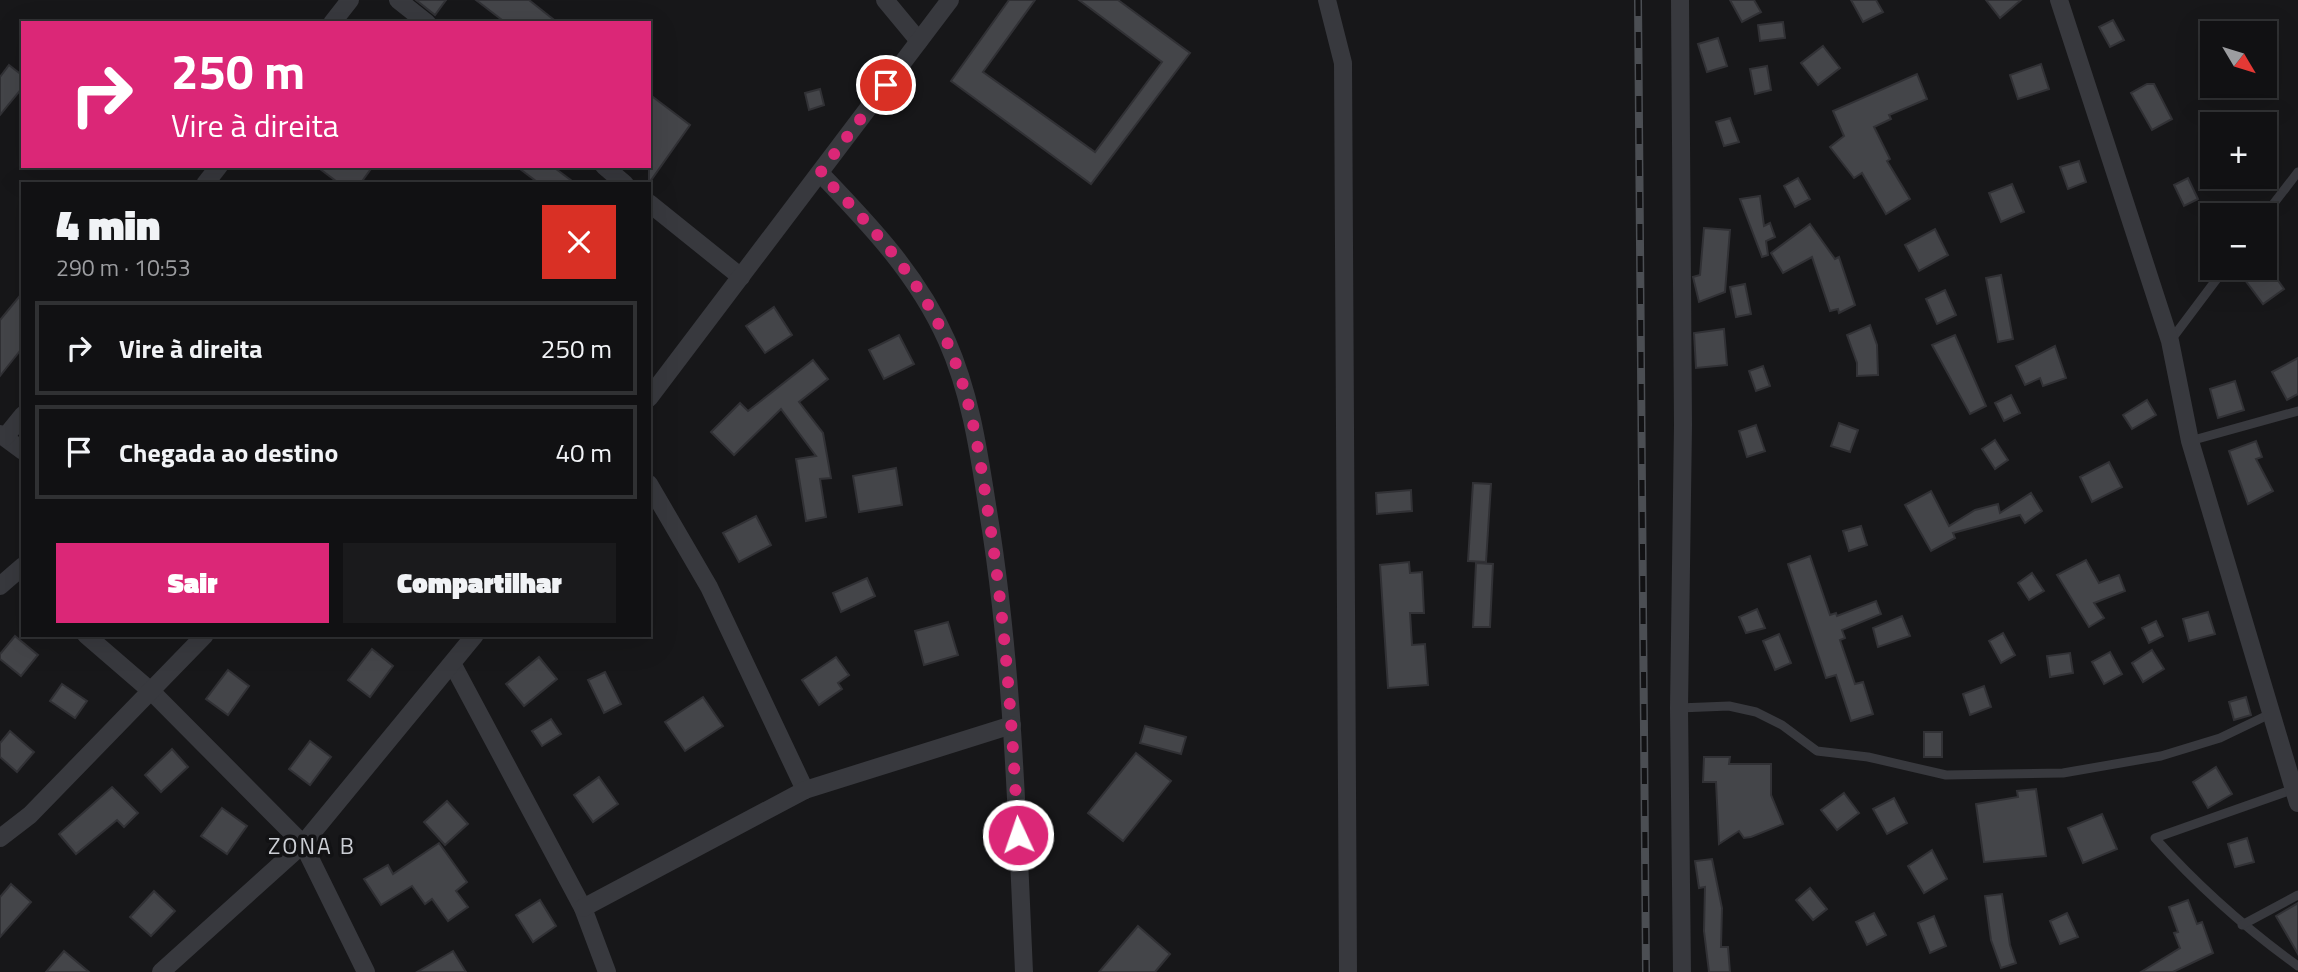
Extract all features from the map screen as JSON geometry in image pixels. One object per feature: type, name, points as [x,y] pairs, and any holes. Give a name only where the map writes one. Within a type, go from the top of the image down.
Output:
[{"type":"street","points":[[334,21],[350,0]]},
{"type":"street","points":[[398,0],[424,21]]},
{"type":"street","points":[[885,0],[919,41]]},
{"type":"street","points":[[651,395],[950,0]]},
{"type":"street","points":[[1327,0],[1343,63],[1348,972]]},
{"type":"street","points":[[1680,0],[1684,425],[1679,708],[1682,972]]},
{"type":"street","points":[[2059,0],[2170,341],[2190,441],[2296,796]]},
{"type":"street","points":[[207,182],[217,168]]},
{"type":"street","points":[[606,168],[623,182]]},
{"type":"street","points":[[820,173],[883,239],[917,287],[947,342],[975,431],[999,576],[1012,725],[1024,972]]},
{"type":"street","points":[[651,205],[741,277]]},
{"type":"street","points":[[21,417],[2,435],[21,450]]},
{"type":"street","points":[[651,487],[709,587],[805,790]]},
{"type":"street","points":[[0,586],[20,573]]},
{"type":"street","points":[[88,637],[152,692],[303,844],[366,972]]},
{"type":"street","points":[[0,838],[30,816],[203,637]]},
{"type":"street","points":[[163,971],[303,844],[474,637]]},
{"type":"street","points":[[453,665],[583,908],[607,972]]},
{"type":"street","points":[[583,908],[805,790],[1012,725]]},
{"type":"lane","points":[[2274,203],[2298,172]]},
{"type":"lane","points":[[2170,341],[2216,280]]},
{"type":"lane","points":[[2190,441],[2298,411]]},
{"type":"lane","points":[[1679,708],[1729,706],[1756,712],[1782,725],[1817,751],[1868,757],[1946,775],[2063,773],[2161,756],[2220,738],[2272,713]]},
{"type":"lane","points":[[2296,796],[2155,838],[2187,873],[2242,925],[2298,966]]},
{"type":"lane","points":[[2242,925],[2298,895]]},
{"type":"building","points":[[416,0],[446,0],[435,15]]},
{"type":"building","points":[[476,0],[529,0],[555,21],[503,21]]},
{"type":"building","points":[[1009,0],[1035,0],[983,72],[1095,152],[1162,62],[1079,0],[1118,0],[1190,53],[1091,184],[951,81]]},
{"type":"building","points":[[1730,0],[1754,0],[1761,12],[1742,22]]},
{"type":"building","points":[[1851,0],[1876,0],[1883,12],[1863,22]]},
{"type":"building","points":[[1986,0],[2021,0],[2000,18]]},
{"type":"building","points":[[2113,20],[2124,40],[2110,47],[2099,27]]},
{"type":"building","points":[[1783,22],[1785,38],[1760,41],[1758,25]]},
{"type":"building","points":[[1718,38],[1727,66],[1707,72],[1698,44]]},
{"type":"building","points":[[1823,46],[1840,68],[1818,85],[1801,63]]},
{"type":"building","points":[[2041,64],[2049,89],[2018,99],[2010,75]]},
{"type":"building","points":[[9,65],[21,74],[21,89],[0,115],[0,77]]},
{"type":"building","points":[[1767,66],[1771,90],[1755,94],[1750,69]]},
{"type":"building","points":[[1917,74],[1927,99],[1889,115],[1891,119],[1874,127],[1890,159],[1887,161],[1910,199],[1886,214],[1862,173],[1854,178],[1830,147],[1844,136],[1833,111]]},
{"type":"building","points":[[2147,84],[2154,84],[2172,119],[2152,130],[2131,93]]},
{"type":"building","points":[[820,89],[824,105],[809,110],[805,93]]},
{"type":"building","points":[[651,96],[690,125],[649,182],[651,168]]},
{"type":"building","points":[[1730,118],[1739,142],[1724,146],[1716,122]]},
{"type":"building","points":[[2079,161],[2086,182],[2068,189],[2060,167]]},
{"type":"building","points":[[319,168],[372,168],[361,182],[337,182]]},
{"type":"building","points":[[519,168],[555,168],[573,182],[537,182]]},
{"type":"building","points":[[1798,178],[1810,199],[1795,207],[1784,186]]},
{"type":"building","points":[[2188,178],[2198,199],[2184,206],[2174,185]]},
{"type":"building","points":[[2012,184],[2024,212],[2001,222],[1989,193]]},
{"type":"building","points":[[1760,196],[1764,226],[1770,223],[1775,237],[1766,241],[1768,255],[1762,257],[1740,199]]},
{"type":"building","points":[[1810,224],[1835,259],[1839,257],[1855,305],[1839,313],[1838,309],[1830,311],[1812,257],[1783,273],[1771,253]]},
{"type":"building","points":[[1704,228],[1730,230],[1725,292],[1699,302],[1693,277],[1700,275]]},
{"type":"building","points":[[1935,229],[1948,255],[1919,271],[1905,245]]},
{"type":"building","points":[[2001,275],[2013,339],[1998,342],[1986,278]]},
{"type":"building","points":[[2277,279],[2284,289],[2263,304],[2245,280]]},
{"type":"building","points":[[1745,284],[1751,314],[1736,317],[1730,287]]},
{"type":"building","points":[[1945,290],[1956,315],[1937,324],[1926,299]]},
{"type":"building","points":[[21,294],[21,350],[0,376],[0,320]]},
{"type":"building","points":[[774,307],[792,335],[765,353],[746,326]]},
{"type":"building","points":[[1870,325],[1877,345],[1878,375],[1857,376],[1857,363],[1847,335]]},
{"type":"building","points":[[1724,329],[1727,365],[1696,368],[1694,333]]},
{"type":"building","points":[[899,335],[914,364],[884,379],[869,350]]},
{"type":"building","points":[[1955,335],[1986,406],[1970,414],[1932,345]]},
{"type":"building","points":[[2055,346],[2066,378],[2043,386],[2040,378],[2025,385],[2016,366]]},
{"type":"building","points":[[2298,358],[2298,394],[2287,400],[2272,372]]},
{"type":"building","points":[[813,360],[828,379],[799,402],[823,433],[831,478],[820,479],[826,517],[806,521],[796,459],[816,456],[781,409],[734,455],[711,432],[740,403],[748,411]]},
{"type":"building","points":[[1763,366],[1770,386],[1756,391],[1749,371]]},
{"type":"building","points":[[2235,381],[2244,410],[2218,418],[2210,389]]},
{"type":"building","points":[[2011,395],[2020,413],[2004,421],[1995,403]]},
{"type":"building","points":[[2147,400],[2156,415],[2132,429],[2123,415]]},
{"type":"building","points":[[1839,423],[1858,430],[1850,452],[1831,446]]},
{"type":"building","points":[[1756,425],[1765,451],[1747,457],[1739,431]]},
{"type":"building","points":[[1995,440],[2008,460],[1995,469],[1982,449]]},
{"type":"building","points":[[2256,441],[2262,457],[2256,459],[2273,491],[2248,504],[2229,451]]},
{"type":"building","points":[[2109,462],[2122,487],[2092,502],[2080,477]]},
{"type":"building","points":[[896,468],[902,505],[859,512],[853,476]]},
{"type":"building","points":[[1473,483],[1491,484],[1486,562],[1468,561]]},
{"type":"building","points":[[1411,490],[1412,511],[1377,514],[1376,493]]},
{"type":"building","points":[[1931,491],[1949,526],[1975,510],[1998,504],[2000,513],[2031,493],[2042,511],[2025,523],[2020,515],[1953,533],[1955,538],[1931,551],[1905,505]]},
{"type":"building","points":[[756,516],[771,545],[739,562],[723,533]]},
{"type":"building","points":[[1861,526],[1867,545],[1849,551],[1843,531]]},
{"type":"building","points":[[1810,556],[1830,615],[1836,613],[1837,616],[1876,601],[1881,614],[1842,630],[1845,638],[1840,640],[1855,684],[1863,682],[1873,714],[1851,721],[1836,675],[1826,678],[1788,564]]},
{"type":"building","points":[[2086,560],[2099,583],[2119,575],[2125,591],[2094,603],[2104,618],[2089,627],[2057,575]]},
{"type":"building","points":[[1409,562],[1410,573],[1422,572],[1424,613],[1410,613],[1412,645],[1425,644],[1428,685],[1388,688],[1380,565]]},
{"type":"building","points":[[1476,563],[1493,564],[1490,627],[1473,627]]},
{"type":"building","points":[[2032,573],[2044,591],[2029,600],[2018,583]]},
{"type":"building","points":[[867,578],[875,596],[841,612],[833,593]]},
{"type":"building","points":[[1757,609],[1765,628],[1746,633],[1739,617]]},
{"type":"building","points":[[2208,612],[2215,634],[2189,641],[2183,619]]},
{"type":"building","points":[[1902,616],[1910,636],[1878,647],[1873,628]]},
{"type":"building","points":[[2156,621],[2163,636],[2149,643],[2142,628]]},
{"type":"building","points":[[948,622],[958,655],[924,665],[915,631]]},
{"type":"building","points":[[2003,633],[2015,655],[2001,663],[1989,641]]},
{"type":"building","points":[[1779,634],[1791,663],[1775,670],[1763,641]]},
{"type":"building","points":[[15,636],[38,655],[21,676],[0,659],[0,654]]},
{"type":"building","points":[[372,649],[393,666],[370,697],[348,680]]},
{"type":"building","points":[[2152,650],[2164,669],[2143,682],[2132,663]]},
{"type":"building","points":[[2110,652],[2122,674],[2104,684],[2092,662]]},
{"type":"building","points":[[2070,653],[2073,673],[2050,677],[2047,656]]},
{"type":"building","points":[[539,657],[557,679],[524,706],[506,684]]},
{"type":"building","points":[[836,657],[849,675],[838,683],[842,689],[819,705],[802,680]]},
{"type":"building","points":[[228,670],[249,686],[228,715],[206,699]]},
{"type":"building","points":[[605,672],[621,704],[604,713],[588,680]]},
{"type":"building","points":[[62,684],[87,701],[75,718],[50,701]]},
{"type":"building","points":[[1984,686],[1991,707],[1970,715],[1963,694]]},
{"type":"building","points":[[703,697],[723,726],[685,751],[665,722]]},
{"type":"building","points":[[2246,697],[2251,715],[2234,720],[2229,702]]},
{"type":"building","points":[[551,719],[561,734],[542,746],[532,731]]},
{"type":"building","points":[[1145,726],[1186,737],[1181,754],[1140,743]]},
{"type":"building","points":[[10,731],[34,752],[17,772],[0,757],[0,743]]},
{"type":"building","points":[[1924,732],[1942,732],[1942,757],[1924,757]]},
{"type":"building","points":[[310,741],[331,757],[310,785],[289,769]]},
{"type":"building","points":[[172,749],[188,767],[161,792],[145,775]]},
{"type":"building","points":[[1136,753],[1171,781],[1123,841],[1088,813]]},
{"type":"building","points":[[1704,757],[1730,757],[1729,764],[1771,764],[1771,795],[1783,824],[1751,837],[1744,838],[1739,831],[1719,844],[1716,782],[1703,782]]},
{"type":"building","points":[[2216,767],[2232,794],[2208,808],[2193,782]]},
{"type":"building","points":[[599,777],[618,804],[593,822],[574,795]]},
{"type":"building","points":[[112,787],[138,813],[124,827],[117,820],[76,854],[59,834]]},
{"type":"building","points":[[2036,789],[2046,856],[1984,862],[1976,804],[2018,797],[2017,791]]},
{"type":"building","points":[[1844,793],[1859,813],[1837,830],[1821,810]]},
{"type":"building","points":[[1894,798],[1907,823],[1887,834],[1873,809]]},
{"type":"building","points":[[447,801],[468,824],[445,845],[424,822]]},
{"type":"building","points":[[222,808],[247,826],[227,854],[201,836]]},
{"type":"building","points":[[2102,814],[2117,849],[2083,863],[2068,828]]},
{"type":"building","points":[[2247,838],[2254,862],[2235,867],[2228,844]]},
{"type":"building","points":[[439,843],[467,882],[456,891],[468,907],[448,921],[432,899],[425,904],[412,886],[381,905],[364,879],[388,865],[393,874]]},
{"type":"building","points":[[1932,850],[1947,879],[1924,893],[1908,866]]},
{"type":"building","points":[[1712,859],[1722,908],[1721,947],[1728,947],[1730,972],[1709,972],[1704,931],[1705,887],[1699,888],[1695,861]]},
{"type":"building","points":[[11,884],[31,902],[0,937],[0,897]]},
{"type":"building","points":[[1810,888],[1827,909],[1813,920],[1796,900]]},
{"type":"building","points":[[154,891],[175,911],[151,936],[130,917]]},
{"type":"building","points":[[2002,894],[2010,945],[2016,963],[2001,968],[1991,940],[1985,896]]},
{"type":"building","points":[[540,900],[556,926],[533,942],[516,915]]},
{"type":"building","points":[[2188,900],[2197,924],[2202,922],[2213,953],[2173,972],[2141,972],[2180,948],[2174,933],[2178,932],[2169,907]]},
{"type":"building","points":[[2298,903],[2298,954],[2276,916]]},
{"type":"building","points":[[1874,913],[1886,935],[1867,945],[1856,922]]},
{"type":"building","points":[[2067,913],[2078,937],[2060,944],[2050,921]]},
{"type":"building","points":[[1934,916],[1946,946],[1930,953],[1918,923]]},
{"type":"building","points":[[1138,926],[1170,954],[1155,972],[1099,972]]},
{"type":"building","points":[[64,951],[89,972],[46,972]]},
{"type":"building","points":[[453,951],[466,972],[417,972]]},
{"type":"railway","points":[[1638,0],[1646,972]]},
{"type":"district","name":"ZONA B","points":[[312,846]]},
{"type":"route","points":[[886,85],[820,173],[883,239],[917,287],[947,342],[975,431],[999,576],[1018,835]]}]
